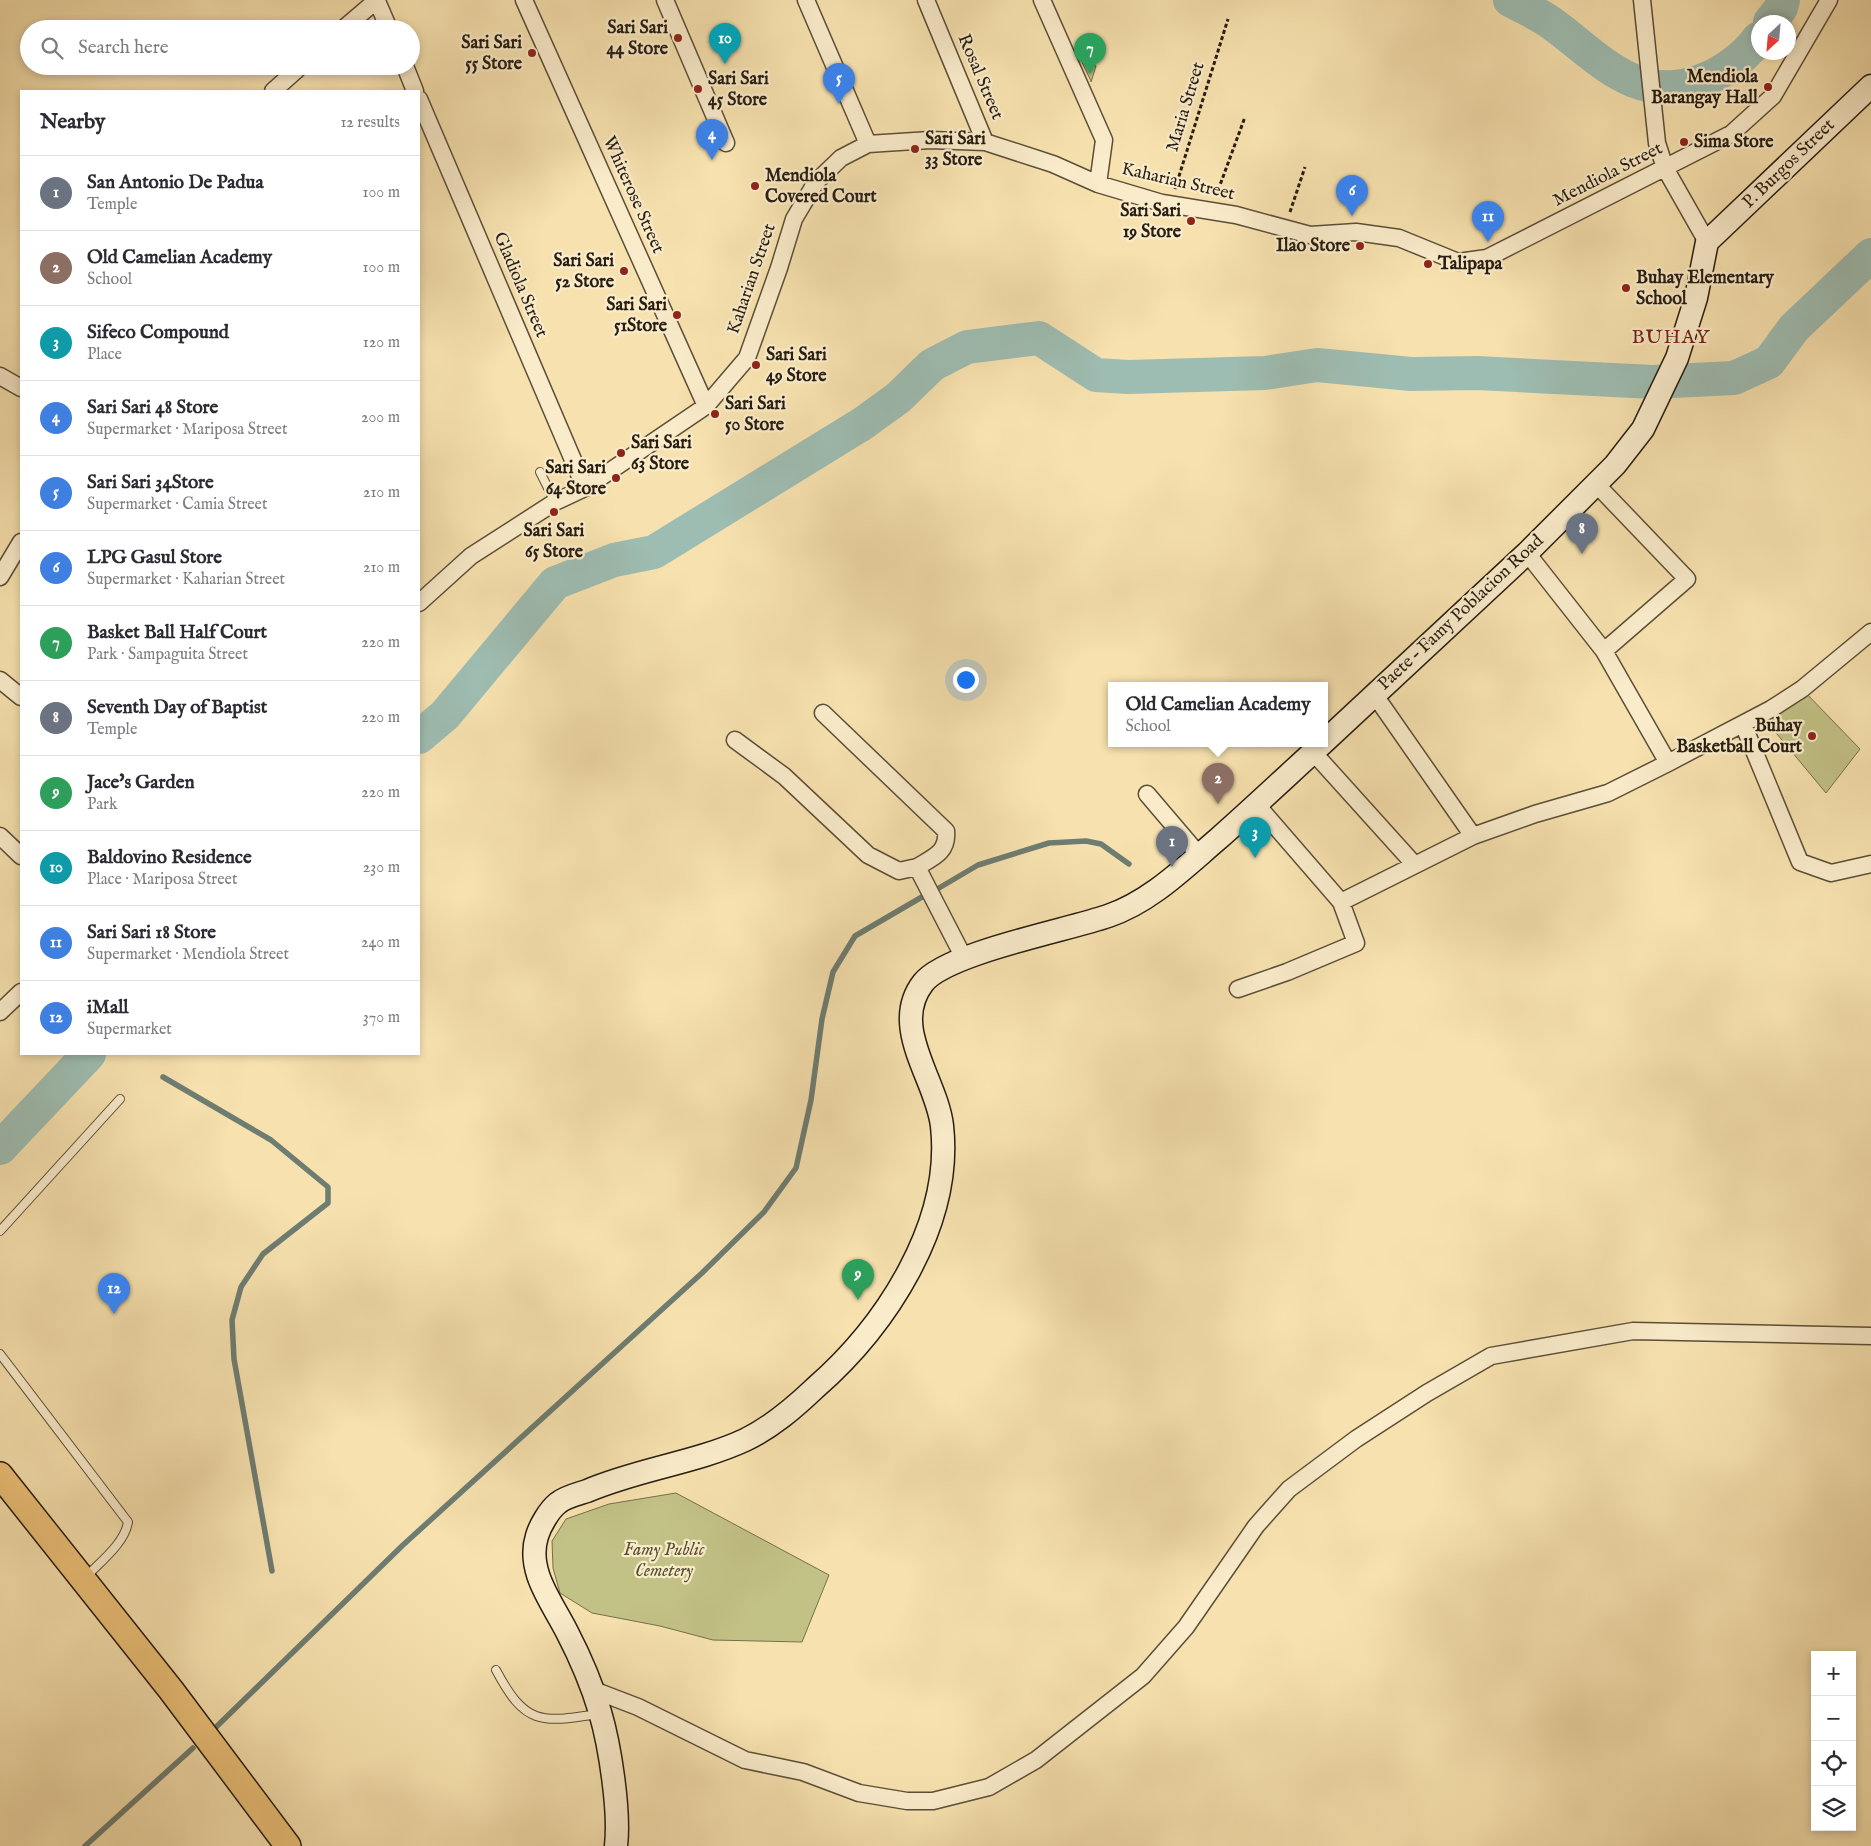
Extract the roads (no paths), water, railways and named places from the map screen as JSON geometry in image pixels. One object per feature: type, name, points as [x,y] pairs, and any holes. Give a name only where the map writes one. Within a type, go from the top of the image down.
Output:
[{"type":"main road","name":"P. Burgos Street","points":[[1707,242],[1871,86]]},
{"type":"main road","name":"Paete – Famy Poblacion Road","points":[[1328,737],[1527,553],[1615,465],[1644,429],[1677,358],[1696,298],[1707,242]]},
{"type":"main road","name":"Paete – Famy Poblacion Road","points":[[616,1846],[614,1798],[600,1713],[567,1632],[547,1598],[535,1566],[535,1543],[540,1526],[558,1503],[610,1481],[697,1458],[746,1440],[780,1419],[835,1371],[876,1322],[909,1268],[930,1225],[941,1182],[942,1122],[916,1048],[910,1015],[916,994],[925,979],[964,958],[1111,915],[1154,893],[1257,805],[1318,747]]},
{"type":"main road","points":[[0,1475],[171,1690],[288,1846]]},
{"type":"street","points":[[354,20],[377,0],[385,20]]},
{"type":"street","name":"Whiterose Street","points":[[524,0],[706,406]]},
{"type":"street","points":[[665,0],[726,143]]},
{"type":"street","points":[[806,0],[868,144]]},
{"type":"street","name":"Rosal Street","points":[[926,0],[986,142]]},
{"type":"street","points":[[1042,0],[1104,140],[1098,184]]},
{"type":"street","points":[[1642,0],[1655,133],[1666,168],[1707,242]]},
{"type":"street","name":"Mendiola Street","points":[[1487,258],[1731,134],[1772,96],[1829,0]]},
{"type":"street","points":[[274,90],[291,75]]},
{"type":"street","points":[[409,75],[416,90]]},
{"type":"street","name":"Gladiola Street","points":[[420,101],[586,488]]},
{"type":"street","name":"Kaharian Street","points":[[420,602],[471,556],[555,502],[586,488],[706,406],[746,358],[779,268],[794,218],[816,182],[841,158],[868,144],[930,140],[986,142],[1052,164],[1098,184],[1170,204],[1285,227],[1310,235],[1356,232],[1399,238],[1458,262],[1487,258]]},
{"type":"street","points":[[0,376],[20,387]]},
{"type":"street","points":[[1596,484],[1687,579],[1604,652]]},
{"type":"street","points":[[0,577],[20,544]]},
{"type":"street","points":[[1527,553],[1604,652],[1668,763]]},
{"type":"street","points":[[1341,902],[1473,836],[1535,814],[1608,793],[1668,763],[1742,724],[1802,689],[1871,632]]},
{"type":"street","points":[[0,680],[20,696]]},
{"type":"street","points":[[1374,694],[1473,836]]},
{"type":"street","points":[[735,740],[784,776],[868,855],[899,871],[918,867],[941,852],[947,842],[946,831],[823,713]]},
{"type":"street","points":[[1742,724],[1800,862],[1831,873],[1871,864]]},
{"type":"street","points":[[1322,747],[1414,864]]},
{"type":"street","points":[[1147,794],[1199,855]]},
{"type":"street","points":[[1238,989],[1287,972],[1356,943],[1341,902],[1257,805]]},
{"type":"street","points":[[0,836],[20,855]]},
{"type":"street","points":[[918,867],[964,958]]},
{"type":"street","points":[[0,1012],[20,993]]},
{"type":"street","points":[[591,1689],[638,1707],[745,1760],[803,1772],[859,1793],[907,1801],[933,1800],[989,1787],[1036,1760],[1143,1676],[1186,1627],[1256,1526],[1289,1488],[1380,1424],[1491,1356],[1632,1331],[1871,1336]]},
{"type":"lane","points":[[540,472],[555,502]]},
{"type":"lane","points":[[0,1231],[120,1099]]},
{"type":"lane","points":[[0,1354],[128,1522],[127,1530],[121,1539],[83,1580]]},
{"type":"lane","points":[[496,1670],[509,1695],[522,1710],[534,1716],[554,1720],[600,1713]]},
{"type":"waterway","points":[[1510,0],[1549,21],[1621,75],[1639,83],[1658,87],[1678,87],[1709,78],[1725,69],[1751,48]]},
{"type":"waterway","points":[[1776,15],[1781,8],[1783,0]]},
{"type":"waterway","points":[[420,736],[445,715],[555,583],[614,560],[654,552],[862,424],[898,398],[932,365],[967,347],[1039,338],[1096,375],[1128,377],[1265,373],[1317,365],[1411,374],[1477,373],[1653,382],[1734,378],[1769,362],[1794,328],[1871,255]]},
{"type":"waterway","points":[[939,888],[978,865],[1049,843],[1086,841],[1101,844],[1129,864]]},
{"type":"waterway","points":[[212,1731],[403,1545],[702,1273],[764,1212],[796,1168],[811,1100],[822,1019],[833,972],[855,936],[927,894]]},
{"type":"waterway","points":[[0,1148],[88,1055]]},
{"type":"waterway","points":[[163,1077],[271,1140],[328,1187],[328,1203],[263,1254],[241,1287],[232,1320],[234,1359],[272,1571]]},
{"type":"waterway","points":[[85,1846],[193,1748]]},
{"type":"place","name":"Sari Sari 44 Store","points":[[678,38]]},
{"type":"place","name":"Sari Sari 55 Store","points":[[532,53]]},
{"type":"place","name":"Baldovino Residence","points":[[725,64]]},
{"type":"place","name":"Basket Ball Half Court","points":[[1090,74]]},
{"type":"place","name":"Mendiola Barangay Hall","points":[[1768,87]]},
{"type":"place","name":"Sari Sari 45 Store","points":[[698,89]]},
{"type":"place","name":"Sari Sari 34Store","points":[[839,104]]},
{"type":"place","name":"Sima Store","points":[[1684,142]]},
{"type":"place","name":"Sari Sari 33 Store","points":[[915,149]]},
{"type":"place","name":"Sari Sari 48 Store","points":[[712,160]]},
{"type":"place","name":"Mendiola Covered Court","points":[[755,186]]},
{"type":"place","name":"LPG Gasul Store","points":[[1352,216]]},
{"type":"place","name":"Sari Sari 19 Store","points":[[1191,221]]},
{"type":"place","name":"Sari Sari 18 Store","points":[[1488,242]]},
{"type":"place","name":"Ilao Store","points":[[1360,246]]},
{"type":"place","name":"Talipapa","points":[[1428,264]]},
{"type":"place","name":"Sari Sari 52 Store","points":[[624,271]]},
{"type":"place","name":"Buhay Elementary School","points":[[1626,288]]},
{"type":"place","name":"Sari Sari 51Store","points":[[677,315]]},
{"type":"place","name":"Sari Sari 49 Store","points":[[756,365]]},
{"type":"place","name":"Sari Sari 50 Store","points":[[715,414]]},
{"type":"place","name":"Sari Sari 63 Store","points":[[621,453]]},
{"type":"place","name":"Sari Sari 64 Store","points":[[616,478]]},
{"type":"place","name":"Sari Sari 65 Store","points":[[554,512]]},
{"type":"place","name":"Seventh Day of Baptist","points":[[1582,554]]},
{"type":"place","name":"Buhay Basketball Court","points":[[1812,736]]},
{"type":"place","name":"Old Camelian Academy","points":[[1218,804]]},
{"type":"place","name":"Sifeco Compound","points":[[1255,858]]},
{"type":"place","name":"San Antonio De Padua","points":[[1172,867]]},
{"type":"place","name":"Jace's Garden","points":[[858,1300]]},
{"type":"place","name":"iMall","points":[[114,1314]]},
{"type":"district","name":"BUHAY","points":[[1671,337]]},
{"type":"park label","name":"Famy Public Cemetery","points":[[664,1560]]}]
